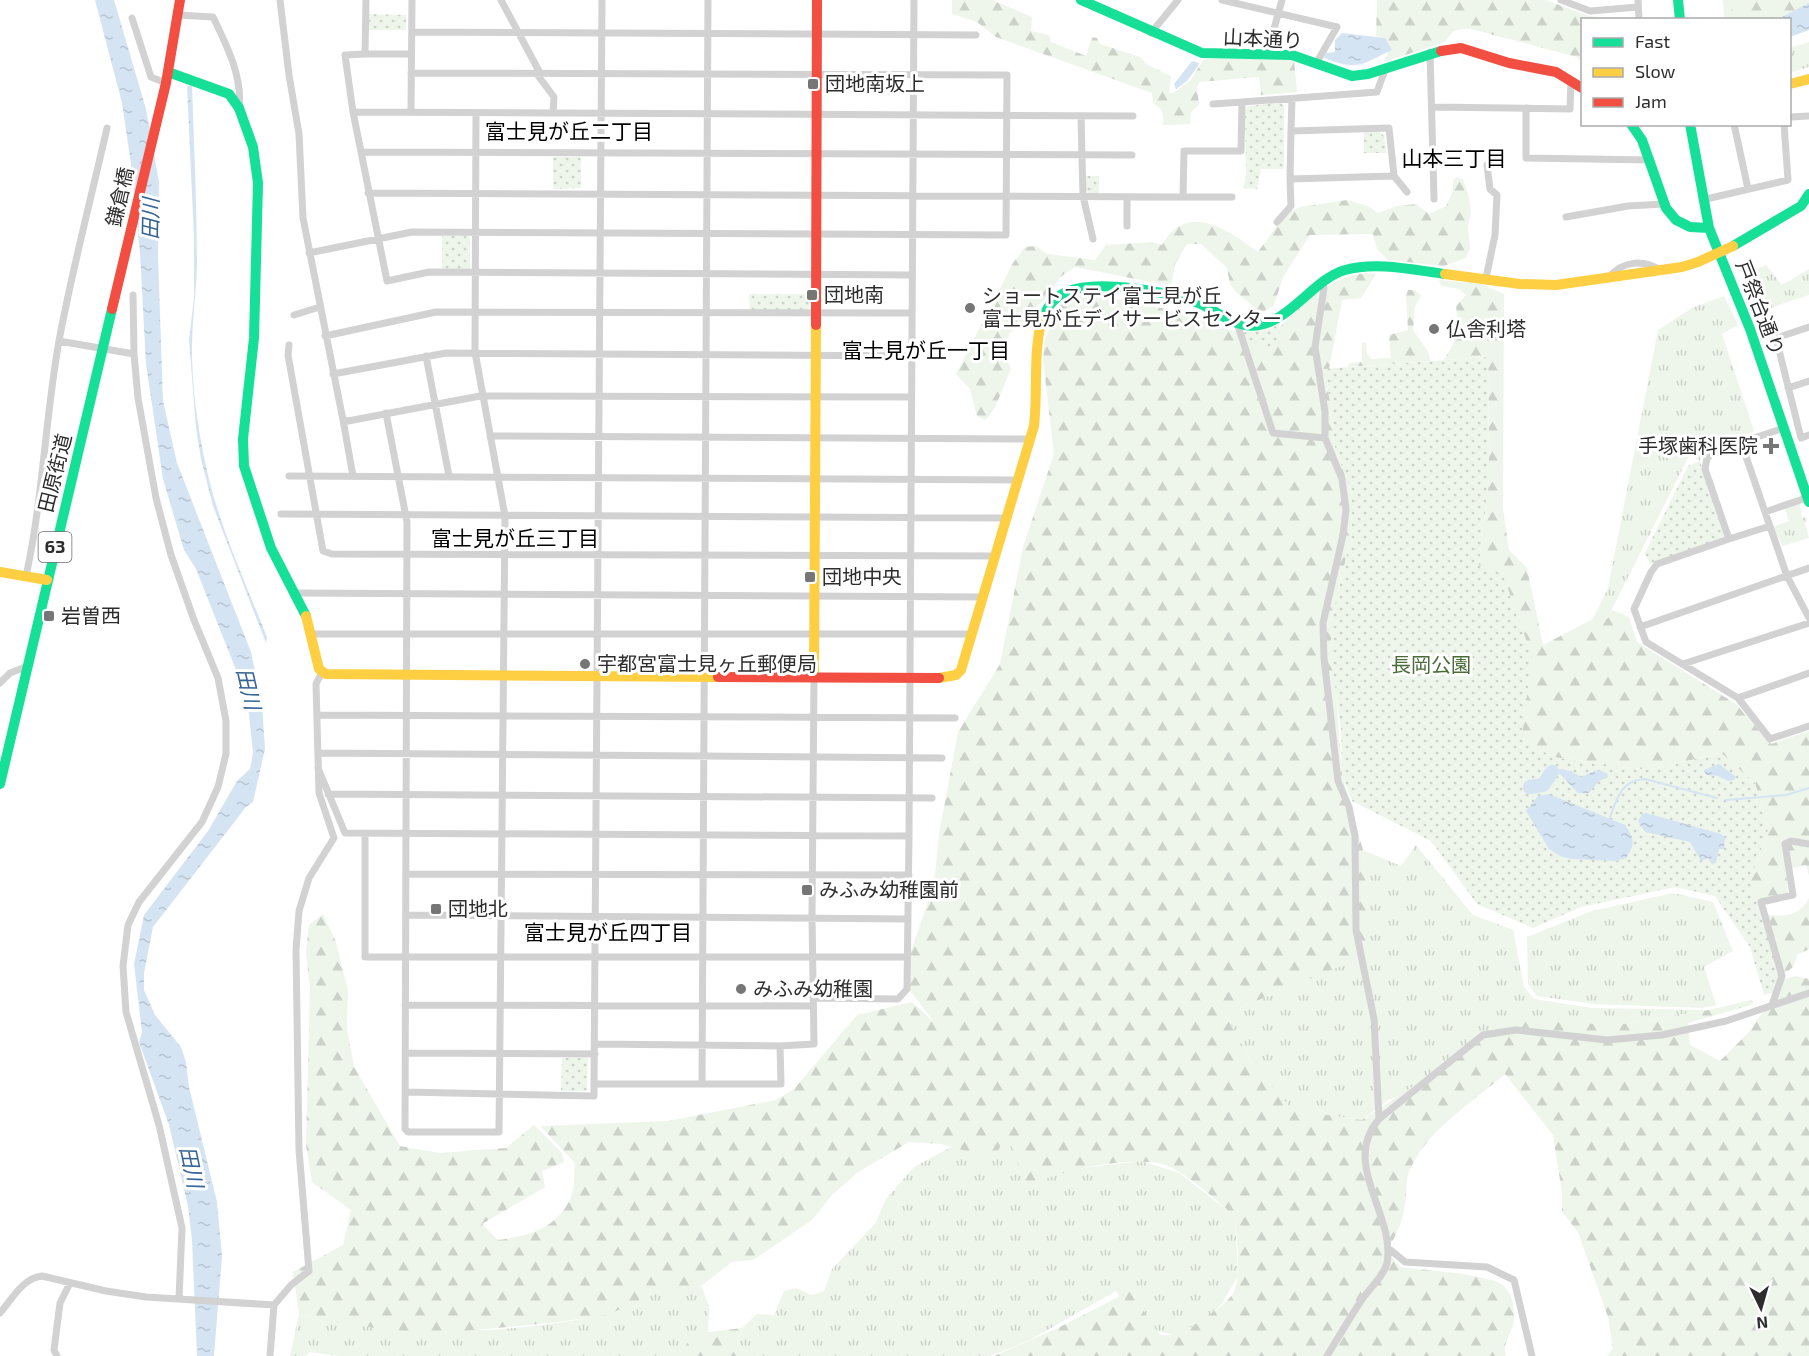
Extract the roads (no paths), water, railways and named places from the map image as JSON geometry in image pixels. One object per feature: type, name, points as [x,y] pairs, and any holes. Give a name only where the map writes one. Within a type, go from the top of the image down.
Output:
[{"type":"street","name":"63","points":[[166,82],[180,0]]},
{"type":"street","points":[[280,0],[299,134],[300,194],[309,253],[353,476]]},
{"type":"street","points":[[365,54],[366,0]]},
{"type":"street","points":[[411,112],[412,0]]},
{"type":"street","points":[[501,0],[538,73],[554,97],[553,113]]},
{"type":"street","points":[[406,1092],[594,1096],[602,0]]},
{"type":"street","points":[[702,1084],[708,0]]},
{"type":"street","points":[[595,1044],[780,1046],[814,1044],[812,876],[817,0]]},
{"type":"street","points":[[813,998],[898,999],[907,990],[914,0]]},
{"type":"street","name":"山本通り","points":[[1082,0],[1151,33],[1202,53],[1292,55],[1352,76],[1386,68],[1430,52],[1452,48],[1471,50],[1509,63],[1556,72],[1581,86]]},
{"type":"street","points":[[1151,33],[1178,0]]},
{"type":"street","points":[[1222,0],[1278,15],[1337,27],[1317,62]]},
{"type":"street","points":[[1267,54],[1282,0]]},
{"type":"street","points":[[1561,0],[1590,10],[1638,3],[1639,18]]},
{"type":"street","points":[[1678,0],[1680,18]]},
{"type":"street","points":[[178,15],[213,17],[232,58],[240,100],[239,108]]},
{"type":"street","points":[[132,18],[152,77],[166,82],[219,88],[229,94],[239,108],[253,147],[258,183],[254,338],[243,439],[244,466],[266,533],[295,593],[311,634],[321,672],[316,684],[319,793],[334,838],[309,878],[299,911],[296,950],[299,1150],[309,1271],[291,1285],[274,1305],[270,1356]]},
{"type":"street","points":[[412,32],[976,35]]},
{"type":"street","points":[[1430,52],[1434,199]]},
{"type":"street","points":[[411,54],[345,54],[353,112],[387,281],[429,272],[912,275]]},
{"type":"street","points":[[1213,104],[1377,93],[1386,68]]},
{"type":"street","points":[[309,253],[412,232],[1006,235],[1007,75],[411,73]]},
{"type":"street","points":[[1791,84],[1809,79]]},
{"type":"street","points":[[1432,107],[1570,109],[1571,81]]},
{"type":"street","name":"鎌倉橋","points":[[112,310],[166,82]]},
{"type":"street","points":[[1277,222],[1291,206],[1292,100]]},
{"type":"street","points":[[1183,197],[1184,152],[1240,151],[1242,102]]},
{"type":"street","points":[[1526,108],[1526,158],[1652,160]]},
{"type":"street","points":[[353,112],[1133,116]]},
{"type":"street","points":[[386,413],[406,515],[408,674],[405,1129],[408,1132],[499,1132],[505,516],[475,352],[476,113]]},
{"type":"street","points":[[1081,116],[1083,196],[1093,239]]},
{"type":"street","points":[[1791,117],[1809,116]]},
{"type":"street","points":[[1632,126],[1643,140],[1652,160],[1669,216],[1683,227],[1709,228]]},
{"type":"street","name":"戸祭台通り","points":[[1694,126],[1702,200],[1709,228],[1750,329],[1808,499]]},
{"type":"street","points":[[1734,126],[1748,189]]},
{"type":"street","points":[[1702,200],[1788,180],[1784,126]]},
{"type":"street","points":[[26,576],[35,532],[45,435],[59,341],[107,128]]},
{"type":"street","points":[[1291,131],[1389,128],[1394,176],[1407,192]]},
{"type":"street","points":[[361,152],[1132,155]]},
{"type":"street","points":[[1486,278],[1495,235],[1497,195],[1490,189],[1487,165]]},
{"type":"street","points":[[1290,179],[1394,176]]},
{"type":"street","points":[[368,192],[1232,197]]},
{"type":"street","points":[[321,672],[910,678],[945,678],[956,675],[961,670],[1030,439],[1038,395],[1036,345],[1040,325],[1048,306],[1064,293],[1081,287],[1165,294],[1198,304],[1237,323],[1250,326],[1265,324],[1279,318],[1322,281],[1343,270],[1363,267],[1486,278],[1538,286],[1608,278],[1698,262],[1733,246],[1800,206],[1809,194]]},
{"type":"street","points":[[1127,197],[1127,226]]},
{"type":"street","points":[[1566,217],[1628,206],[1664,204]]},
{"type":"street","points":[[1322,281],[1324,288],[1316,347],[1325,412],[1324,438],[1342,479],[1346,510],[1343,535],[1323,623],[1324,658],[1332,707],[1338,781],[1349,807],[1355,836],[1356,930],[1374,1019],[1379,1119]]},
{"type":"street","points":[[134,295],[134,354],[138,398],[156,498],[171,555],[218,678],[226,721],[226,754],[218,787],[202,822],[139,902],[128,925],[123,966],[126,1012],[159,1125],[182,1228],[180,1299]]},
{"type":"street","points":[[294,315],[320,307]]},
{"type":"street","name":"田原街道","points":[[0,784],[112,310]]},
{"type":"street","points":[[325,336],[436,312],[912,313]]},
{"type":"street","points":[[1237,323],[1273,433],[1324,438]]},
{"type":"street","points":[[1809,327],[1776,338],[1801,438],[1809,435]]},
{"type":"street","points":[[59,341],[134,354]]},
{"type":"street","points":[[289,345],[288,355],[315,514],[323,550],[332,554],[994,556]]},
{"type":"street","points":[[333,374],[426,356],[475,352],[912,356]]},
{"type":"street","points":[[426,356],[448,476]]},
{"type":"street","points":[[1788,388],[1809,381]]},
{"type":"street","points":[[343,420],[348,421],[483,395],[911,397]]},
{"type":"street","points":[[1729,539],[1705,469],[1707,458],[1714,451],[1784,428]]},
{"type":"street","points":[[490,436],[1030,439]]},
{"type":"street","points":[[1742,442],[1787,576],[1809,618]]},
{"type":"street","points":[[289,476],[1018,480]]},
{"type":"street","points":[[1765,512],[1808,499]]},
{"type":"street","points":[[281,514],[1006,518]]},
{"type":"street","points":[[1770,526],[1657,564],[1634,609],[1646,642],[1738,698],[1770,739],[1809,726]]},
{"type":"street","points":[[1640,627],[1809,568]]},
{"type":"street","points":[[0,572],[47,580]]},
{"type":"street","points":[[295,593],[982,597]]},
{"type":"street","points":[[1683,664],[1809,623]]},
{"type":"street","points":[[311,634],[814,636],[971,634]]},
{"type":"street","points":[[0,683],[10,673],[28,666]]},
{"type":"street","points":[[1738,698],[1809,673]]},
{"type":"street","points":[[317,715],[955,718]]},
{"type":"street","points":[[318,753],[942,758]]},
{"type":"street","points":[[318,768],[345,833],[909,836]]},
{"type":"street","points":[[328,794],[502,793],[932,798]]},
{"type":"street","points":[[365,833],[364,957],[907,957]]},
{"type":"street","points":[[1772,1005],[1782,976],[1761,902],[1793,895],[1785,844],[1791,841],[1809,844]]},
{"type":"street","points":[[406,874],[909,875]]},
{"type":"street","points":[[406,915],[908,919]]},
{"type":"street","points":[[1327,1356],[1386,1266],[1388,1248],[1370,1186],[1364,1147],[1370,1130],[1379,1119],[1482,1035],[1515,1030],[1607,1040],[1662,1035],[1726,1021],[1809,993]]},
{"type":"street","points":[[405,1005],[813,1006]]},
{"type":"street","points":[[594,1084],[781,1084],[780,1046]]},
{"type":"street","points":[[406,1053],[595,1054]]},
{"type":"street","points":[[1388,1248],[1405,1262],[1487,1267],[1514,1280],[1532,1356]]},
{"type":"street","points":[[0,1313],[26,1282],[35,1277],[106,1291],[180,1299],[274,1305]]},
{"type":"street","points":[[57,1356],[54,1350],[60,1303],[70,1283]]},
{"type":"water","name":"田川","points":[[95,0],[114,0],[146,109],[159,182],[158,257],[163,401],[177,463],[251,652],[262,704],[265,749],[253,802],[246,807],[153,927],[144,973],[144,990],[155,1015],[181,1047],[186,1062],[189,1087],[217,1202],[222,1256],[214,1356],[197,1356],[192,1240],[188,1206],[169,1125],[139,1042],[142,1032],[134,964],[144,915],[208,831],[237,781],[250,769],[253,753],[249,714],[238,675],[196,569],[184,550],[163,479],[146,364],[140,253],[131,164],[122,103]]},
{"type":"water","points":[[1809,3],[1809,30],[1791,37],[1791,18],[1780,18]]},
{"type":"water","points":[[1342,33],[1385,38],[1392,50],[1359,65],[1324,58],[1326,53],[1335,52],[1335,40]]},
{"type":"water","points":[[1192,61],[1199,63],[1198,66],[1187,81],[1176,89],[1174,84]]},
{"type":"water","points":[[187,86],[192,86],[196,199],[197,267],[192,349],[197,417],[209,480],[216,503],[231,548],[267,637],[266,643],[213,506],[196,428],[189,340],[194,298],[194,237]]},
{"type":"water","points":[[1719,764],[1736,777],[1734,780],[1728,781],[1718,776],[1706,775],[1704,770]]},
{"type":"water","points":[[1560,769],[1571,771],[1581,777],[1597,770],[1607,773],[1608,777],[1599,781],[1589,793],[1578,793],[1560,774],[1552,772]]},
{"type":"water","points":[[1549,794],[1625,825],[1633,842],[1626,858],[1616,861],[1571,859],[1560,856],[1549,849],[1526,811],[1538,796]]},
{"type":"water","points":[[1646,813],[1721,834],[1725,838],[1724,849],[1719,849],[1716,863],[1712,864],[1708,858],[1701,861],[1690,842],[1645,832],[1638,821],[1642,814]]},
{"type":"waterway","points":[[1530,787],[1543,785],[1552,772]]},
{"type":"waterway","points":[[1609,820],[1621,792],[1637,780],[1645,779],[1717,798]]},
{"type":"waterway","points":[[1726,800],[1786,795],[1809,788]]},
{"type":"place","name":"団地南坂上","points":[[813,84]]},
{"type":"place","name":"団地南","points":[[812,295]]},
{"type":"place","name":"ショートステイ富士見が丘 富士見が丘デイサービスセンター","points":[[970,308]]},
{"type":"place","name":"仏舎利塔","points":[[1434,329]]},
{"type":"place","name":"手塚歯科医院","points":[[1771,446]]},
{"type":"place","name":"団地中央","points":[[810,577]]},
{"type":"place","name":"岩曽西","points":[[49,616]]},
{"type":"place","name":"宇都宮富士見ヶ丘郵便局","points":[[585,664]]},
{"type":"place","name":"みふみ幼稚園前","points":[[807,890]]},
{"type":"place","name":"団地北","points":[[436,909]]},
{"type":"place","name":"みふみ幼稚園","points":[[741,989]]},
{"type":"district","name":"富士見が丘二丁目","points":[[569,132]]},
{"type":"district","name":"山本三丁目","points":[[1454,159]]},
{"type":"district","name":"富士見が丘一丁目","points":[[926,351]]},
{"type":"district","name":"富士見が丘三丁目","points":[[515,539]]},
{"type":"district","name":"富士見が丘四丁目","points":[[608,933]]},
{"type":"park label","name":"長岡公園","points":[[1431,665]]}]
